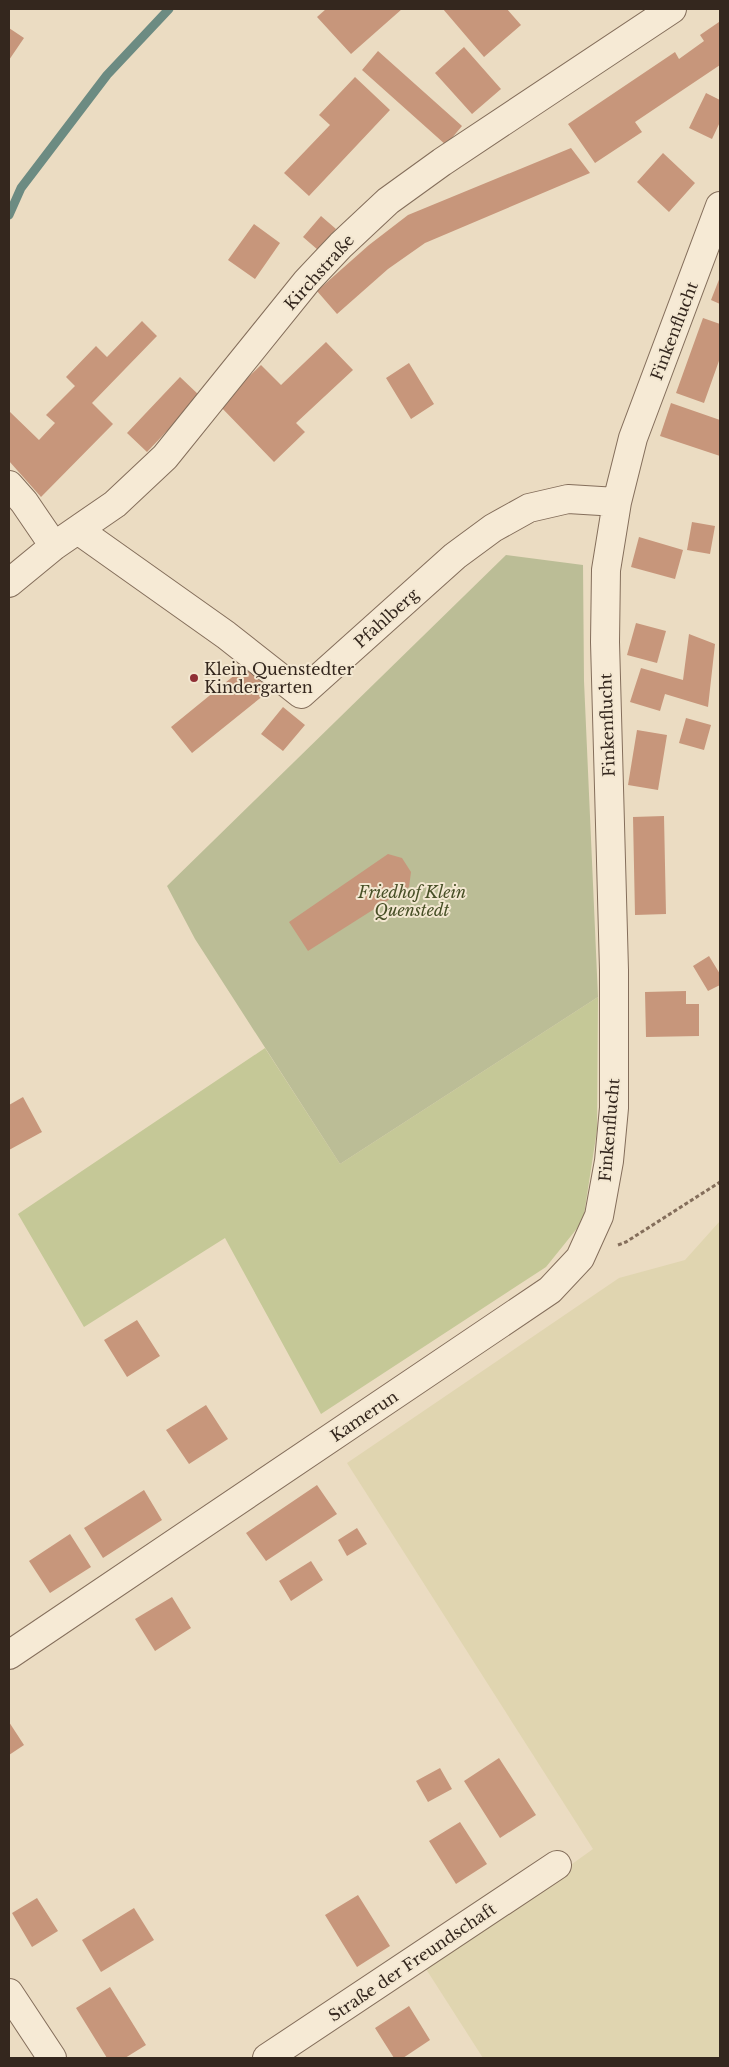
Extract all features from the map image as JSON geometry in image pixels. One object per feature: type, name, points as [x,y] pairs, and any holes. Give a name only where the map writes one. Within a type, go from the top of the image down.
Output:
[{"type":"street","name":"Kirchstraße","points":[[9,583],[54,546],[115,504],[165,457],[307,281],[341,245],[388,201],[442,162],[672,9]]},
{"type":"street","name":"Finkenflucht","points":[[580,1258],[599,1216],[609,1160],[614,1108],[614,970],[605,642],[606,570],[617,502],[633,438],[720,206]]},
{"type":"street","points":[[9,485],[24,502],[54,546]]},
{"type":"street","name":"Pfahlberg","points":[[78,530],[226,635],[301,694],[455,556],[493,528],[529,508],[568,499],[617,502]]},
{"type":"street","name":"Kamerun","points":[[9,1655],[550,1290],[580,1258]]},
{"type":"street","name":"Straße der Freundschaft","points":[[267,2058],[557,1865]]},
{"type":"street","points":[[9,1993],[52,2058]]},
{"type":"path","points":[[580,1258],[626,1242],[720,1182]]},
{"type":"shaded area","points":[[720,1221],[720,2058],[483,2058],[426,1969],[593,1849],[347,1463],[619,1278],[685,1260]]},
{"type":"green space","name":"Friedhof Klein Quenstedt","points":[[506,555],[583,565],[584,681],[598,997],[340,1164],[195,939],[167,886]]},
{"type":"green space","points":[[598,997],[597,1130],[583,1221],[546,1267],[321,1414],[225,1238],[84,1327],[18,1214],[265,1048],[340,1164]]},
{"type":"building","points":[[326,9],[402,9],[351,54],[317,17]]},
{"type":"building","points":[[443,9],[507,9],[521,25],[484,57]]},
{"type":"building","points":[[719,22],[720,65],[635,122],[642,132],[595,163],[568,124],[675,52],[679,59],[704,41],[700,35]]},
{"type":"building","points":[[9,28],[24,38],[9,60]]},
{"type":"building","points":[[464,47],[501,89],[472,114],[435,73]]},
{"type":"building","points":[[378,51],[462,126],[446,145],[362,70]]},
{"type":"building","points":[[355,77],[390,110],[309,196],[284,173],[330,125],[319,115]]},
{"type":"building","points":[[706,93],[720,100],[720,122],[712,139],[689,128]]},
{"type":"building","points":[[571,148],[590,173],[425,243],[388,269],[337,314],[317,291],[369,245],[408,215]]},
{"type":"building","points":[[663,153],[695,183],[669,212],[637,182]]},
{"type":"building","points":[[321,216],[336,229],[318,250],[303,237]]},
{"type":"building","points":[[254,224],[280,243],[255,279],[228,260]]},
{"type":"building","points":[[720,277],[720,304],[711,300]]},
{"type":"building","points":[[703,318],[720,324],[720,358],[704,403],[676,393]]},
{"type":"building","points":[[142,321],[157,336],[92,403],[113,424],[41,497],[9,461],[9,411],[39,440],[55,423],[46,415],[75,386],[66,377],[96,346],[107,357]]},
{"type":"building","points":[[326,342],[353,370],[296,423],[305,432],[274,462],[219,405],[261,365],[281,385]]},
{"type":"building","points":[[409,363],[434,404],[411,419],[386,378]]},
{"type":"building","points":[[180,377],[200,396],[147,452],[127,433]]},
{"type":"building","points":[[671,403],[720,420],[720,456],[660,436]]},
{"type":"building","points":[[692,522],[715,526],[710,554],[687,550]]},
{"type":"building","points":[[639,537],[683,550],[675,579],[631,567]]},
{"type":"building","points":[[636,623],[666,631],[657,663],[627,655]]},
{"type":"building","points":[[689,634],[715,644],[708,707],[665,694],[660,711],[630,702],[641,668],[683,680]]},
{"type":"building","points":[[247,665],[269,691],[192,753],[171,727]]},
{"type":"building","points":[[283,707],[305,725],[283,751],[261,734]]},
{"type":"building","points":[[686,718],[711,725],[704,750],[679,743]]},
{"type":"building","points":[[637,730],[667,735],[658,790],[628,785]]},
{"type":"building","points":[[664,816],[666,914],[635,915],[633,817]]},
{"type":"building","points":[[388,854],[402,858],[411,872],[409,887],[308,951],[289,922]]},
{"type":"building","points":[[709,956],[720,974],[720,985],[708,991],[693,966]]},
{"type":"building","points":[[686,991],[686,1004],[699,1004],[699,1036],[646,1037],[645,992]]},
{"type":"building","points":[[23,1097],[42,1132],[9,1150],[9,1105]]},
{"type":"building","points":[[137,1320],[160,1356],[127,1377],[104,1340]]},
{"type":"building","points":[[206,1405],[228,1439],[189,1464],[166,1430]]},
{"type":"building","points":[[317,1485],[337,1514],[266,1561],[246,1533]]},
{"type":"building","points":[[144,1490],[162,1520],[103,1558],[84,1528]]},
{"type":"building","points":[[357,1528],[367,1544],[347,1556],[338,1540]]},
{"type":"building","points":[[70,1534],[91,1567],[50,1593],[29,1561]]},
{"type":"building","points":[[311,1561],[323,1580],[291,1601],[279,1581]]},
{"type":"building","points":[[172,1597],[191,1628],[155,1651],[135,1619]]},
{"type":"building","points":[[9,1722],[24,1745],[9,1755]]},
{"type":"building","points":[[499,1758],[536,1815],[500,1838],[464,1781]]},
{"type":"building","points":[[440,1768],[452,1789],[428,1802],[416,1781]]},
{"type":"building","points":[[460,1822],[487,1864],[456,1884],[429,1841]]},
{"type":"building","points":[[358,1895],[390,1946],[357,1967],[325,1915]]},
{"type":"building","points":[[37,1898],[58,1931],[32,1947],[12,1913]]},
{"type":"building","points":[[134,1908],[154,1940],[101,1972],[82,1940]]},
{"type":"building","points":[[110,1987],[146,2045],[125,2058],[107,2058],[76,2008]]},
{"type":"building","points":[[409,2006],[430,2040],[403,2058],[394,2058],[375,2028]]},
{"type":"waterway","points":[[9,215],[21,188],[107,75],[169,9]]},
{"type":"place","name":"Klein Quenstedter Kindergarten","points":[[194,678]]}]
